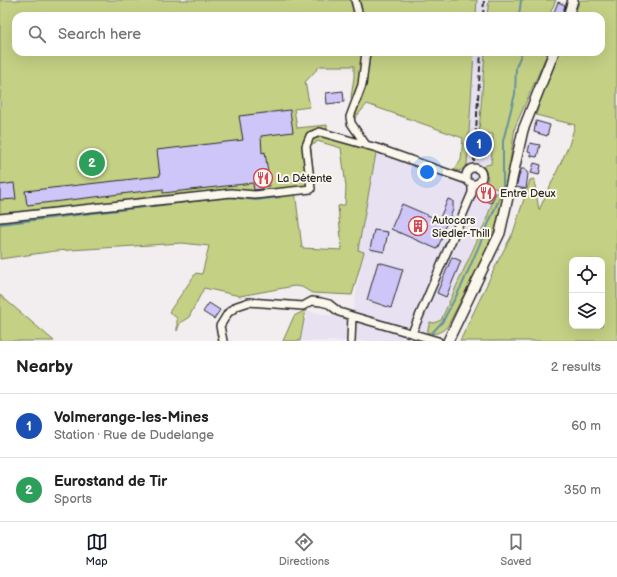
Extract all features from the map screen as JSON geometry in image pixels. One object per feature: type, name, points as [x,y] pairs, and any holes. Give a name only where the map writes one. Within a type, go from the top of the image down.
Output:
[{"type":"main road","points":[[569,12],[573,0]]},
{"type":"main road","points":[[448,341],[500,233],[523,130],[552,56]]},
{"type":"street","points":[[354,0],[358,12]]},
{"type":"street","points":[[366,56],[362,85],[350,116],[351,123],[366,145]]},
{"type":"street","points":[[0,218],[231,193],[255,195],[311,189],[306,146],[310,136],[320,132],[366,145],[469,182],[472,193],[431,282],[412,333]]},
{"type":"street","points":[[223,341],[220,326],[228,313],[249,302],[303,306],[312,301],[329,304],[339,312],[438,341]]},
{"type":"street","points":[[351,341],[352,316]]},
{"type":"shaded area","points":[[477,0],[489,0],[488,12],[476,12]]},
{"type":"shaded area","points":[[474,56],[485,56],[479,133],[493,134],[491,164],[487,172],[486,185],[501,190],[495,195],[485,223],[440,320],[434,323],[430,322],[427,332],[433,334],[430,341],[301,341],[308,311],[351,320],[364,252],[358,250],[377,148],[451,175],[454,170],[456,171],[467,165]]},
{"type":"green space","points":[[0,0],[477,0],[476,12],[12,12],[12,56],[474,56],[467,165],[460,171],[454,170],[461,160],[463,138],[367,104],[351,123],[356,99],[351,98],[354,66],[320,66],[305,82],[310,107],[294,109],[297,128],[327,125],[327,134],[377,148],[358,250],[364,252],[352,295],[312,293],[302,287],[294,286],[240,296],[204,288],[189,317],[180,323],[177,331],[177,318],[169,312],[196,273],[202,274],[209,246],[182,243],[55,251],[0,259]],"holes":[[[317,141],[341,148],[346,187],[345,205],[338,206],[342,250],[302,248],[295,191],[315,185],[310,144],[315,144]]]},
{"type":"green space","points":[[489,0],[556,0],[551,12],[488,12]]},
{"type":"green space","points":[[580,0],[617,0],[617,341],[460,341],[513,233],[530,180],[534,179],[539,210],[569,145],[575,125],[536,115],[542,92],[558,56],[605,56],[605,12],[576,12]]},
{"type":"green space","points":[[485,56],[546,56],[515,127],[507,183],[495,230],[485,254],[447,327],[437,333],[430,333],[427,332],[430,322],[434,323],[441,320],[485,223],[495,195],[501,190],[485,185],[488,178],[484,167],[491,164],[493,134],[479,133]]},
{"type":"green space","points":[[0,295],[54,341],[0,341]]},
{"type":"green space","points":[[306,310],[300,341],[283,341],[294,316]]},
{"type":"building","points":[[558,2],[565,5],[563,12],[554,12]]},
{"type":"building","points":[[343,91],[344,102],[327,104],[326,93]]},
{"type":"building","points":[[290,110],[293,132],[261,136],[262,153],[265,152],[270,186],[262,186],[262,189],[254,190],[253,183],[163,193],[163,189],[27,205],[25,191],[160,176],[157,150],[243,140],[239,116]]},
{"type":"building","points":[[536,121],[550,125],[547,136],[534,132]]},
{"type":"building","points":[[530,143],[540,145],[537,157],[531,156],[531,153],[528,152]]},
{"type":"building","points":[[534,163],[541,165],[539,175],[531,173]]},
{"type":"building","points":[[521,169],[525,169],[528,174],[526,189],[516,187]]},
{"type":"building","points":[[14,183],[16,199],[0,200],[0,185]]},
{"type":"building","points":[[483,189],[495,193],[491,203],[480,198]]},
{"type":"building","name":"Autocars Siedler-Thill","points":[[448,199],[453,201],[453,210],[440,237],[442,238],[437,249],[391,229],[402,204],[439,220]]},
{"type":"building","points":[[374,230],[388,232],[384,252],[370,249]]},
{"type":"building","points":[[452,257],[461,261],[446,297],[437,293]]},
{"type":"building","points":[[378,262],[403,269],[391,308],[367,300]]},
{"type":"building","points":[[209,303],[220,310],[214,319],[203,312]]},
{"type":"waterway","points":[[520,12],[521,0]]},
{"type":"waterway","points":[[432,333],[443,321],[462,285],[503,190],[503,141],[515,94],[516,67],[520,56]]},
{"type":"waterway","points":[[0,224],[229,197],[256,200],[280,197]]},
{"type":"railway","points":[[483,12],[484,0]]},
{"type":"railway","points":[[474,162],[481,56]]},
{"type":"place","name":"Volmerange-les-Mines","points":[[479,144]]},
{"type":"place","name":"Eurostand de Tir","points":[[92,163]]},
{"type":"place","name":"La Détente","points":[[263,178]]},
{"type":"place","name":"Entre Deux","points":[[486,193]]},
{"type":"place","name":"Autocars Siedler-Thill","points":[[418,226]]}]
